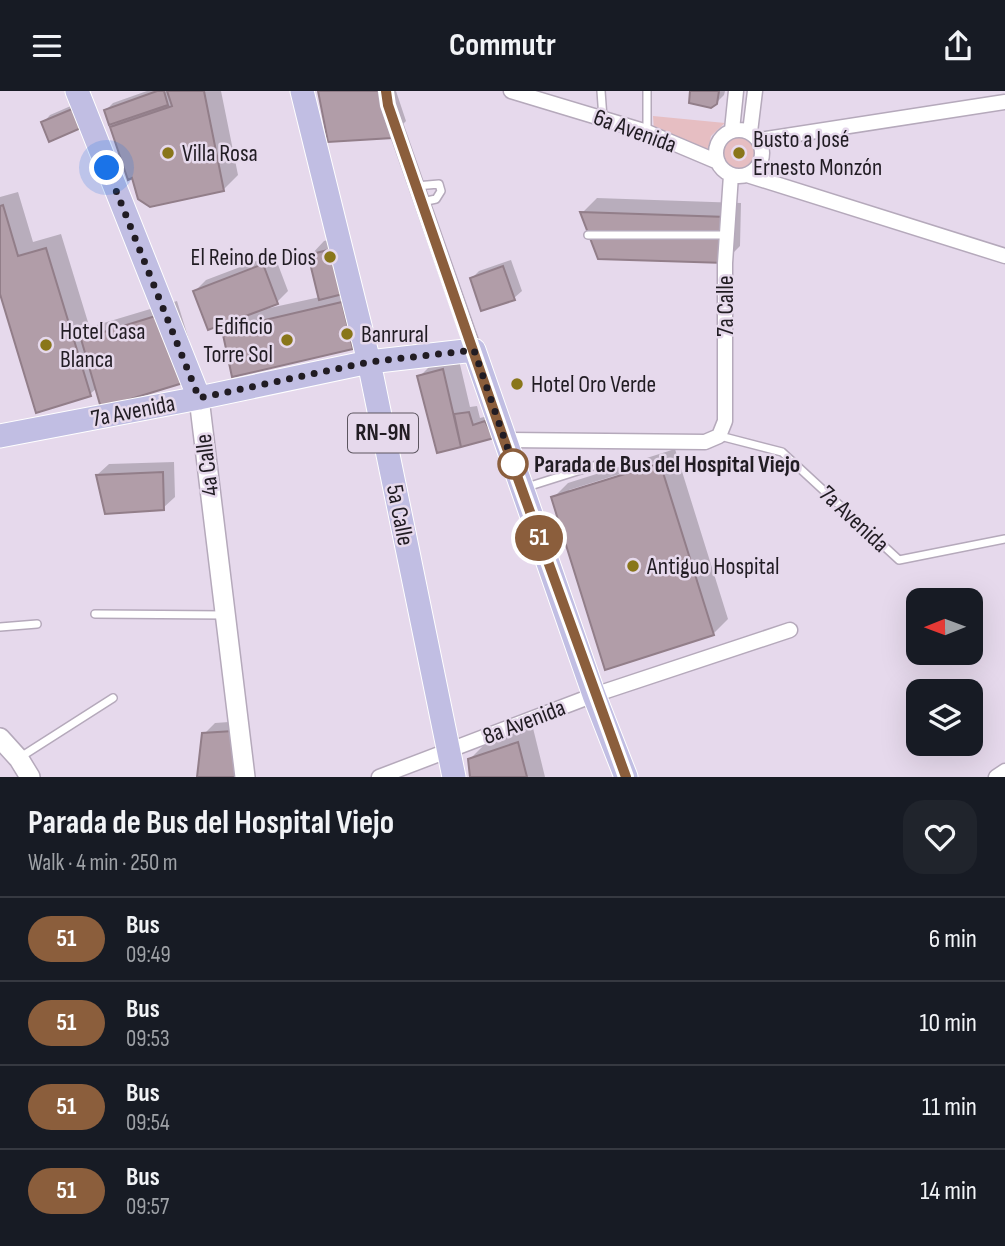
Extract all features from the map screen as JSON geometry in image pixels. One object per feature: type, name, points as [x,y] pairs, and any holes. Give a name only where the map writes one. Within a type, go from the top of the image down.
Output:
[{"type":"main road","name":"4a Calle","points":[[77,91],[199,398],[245,777]]},
{"type":"main road","name":"5a Calle","points":[[302,91],[369,362],[454,777]]},
{"type":"main road","name":"7a Avenida","points":[[0,436],[369,362],[474,350]]},
{"type":"main road","points":[[474,350],[594,695],[626,777]]},
{"type":"main road","points":[[0,738],[19,759],[30,777]]},
{"type":"street","points":[[386,91],[388,105],[474,350]]},
{"type":"street","name":"6a Avenida","points":[[511,91],[648,132],[718,162]]},
{"type":"street","points":[[732,131],[736,91]]},
{"type":"street","points":[[747,175],[756,170],[763,152],[755,136],[755,91]]},
{"type":"street","points":[[1005,102],[755,136],[740,129],[725,135],[718,143],[716,152],[722,169],[731,175],[747,175],[1005,256]]},
{"type":"street","name":"7a Calle","points":[[719,436],[725,421],[726,263],[731,175]]},
{"type":"street","name":"7a Avenida","points":[[504,440],[705,442],[719,436]]},
{"type":"street","name":"8a Avenida","points":[[379,777],[594,695],[790,630]]},
{"type":"street","points":[[996,777],[1005,771]]},
{"type":"lane","points":[[601,91],[603,118]]},
{"type":"lane","points":[[647,91],[648,132]]},
{"type":"lane","points":[[416,186],[439,184],[441,191],[436,199],[422,202]]},
{"type":"lane","points":[[588,235],[728,235]]},
{"type":"lane","name":"7a Avenida","points":[[719,436],[782,452],[899,560],[1005,539]]},
{"type":"lane","points":[[522,489],[603,463]]},
{"type":"lane","points":[[95,614],[225,615]]},
{"type":"lane","points":[[0,627],[37,624]]},
{"type":"lane","points":[[19,759],[113,698]]},
{"type":"shaded area","points":[[653,116],[725,123],[711,136],[708,150],[654,131]]},
{"type":"shaded area","points":[[739,130],[755,137],[762,153],[755,169],[739,176],[723,169],[716,153],[723,137]]},
{"type":"building","points":[[157,91],[164,91],[168,105],[109,125],[104,110]]},
{"type":"building","name":"Villa Rosa","points":[[167,91],[204,91],[224,191],[150,207],[138,199],[132,178],[128,180],[110,127],[172,106]]},
{"type":"building","points":[[318,91],[382,91],[381,107],[392,138],[328,142]]},
{"type":"building","points":[[690,91],[719,91],[717,104],[711,108],[689,103]]},
{"type":"building","points":[[72,109],[81,128],[49,142],[41,122]]},
{"type":"building","name":"Hotel Casa Blanca","points":[[3,205],[18,256],[46,248],[91,396],[36,413],[0,294],[0,206]]},
{"type":"building","points":[[580,212],[727,217],[725,263],[598,259]]},
{"type":"building","points":[[332,249],[343,294],[319,300],[308,255]]},
{"type":"building","points":[[263,264],[278,304],[208,330],[193,291]]},
{"type":"building","points":[[503,266],[515,300],[481,311],[470,278]]},
{"type":"building","name":"Edificio Torre Sol","points":[[342,302],[353,349],[232,377],[222,330]]},
{"type":"building","points":[[162,314],[183,383],[101,408],[81,339]]},
{"type":"building","points":[[443,369],[461,447],[437,453],[417,376]]},
{"type":"building","points":[[469,412],[473,425],[485,421],[494,438],[461,447],[454,414]]},
{"type":"building","name":"Antiguo Hospital","points":[[660,463],[714,635],[605,670],[551,497]]},
{"type":"building","points":[[163,472],[164,510],[105,514],[96,475]]},
{"type":"building","points":[[233,731],[237,777],[197,777],[202,733]]},
{"type":"building","points":[[518,742],[527,777],[470,777],[468,759]]},
{"type":"bus line","name":"51","points":[[386,91],[388,105],[504,440],[594,695],[626,777]]},
{"type":"place","name":"Villa Rosa","points":[[168,153]]},
{"type":"place","name":"Busto a José Ernesto Monzón","points":[[739,153]]},
{"type":"place","name":"El Reino de Dios","points":[[330,257]]},
{"type":"place","name":"Banrural","points":[[347,334]]},
{"type":"place","name":"Edificio Torre Sol","points":[[287,340]]},
{"type":"place","name":"Hotel Casa Blanca","points":[[46,345]]},
{"type":"place","name":"Hotel Oro Verde","points":[[517,384]]},
{"type":"place","name":"Parada de Bus del Hospital Viejo","points":[[513,464]]},
{"type":"place","name":"Antiguo Hospital","points":[[633,566]]},
{"type":"route","points":[[107,168],[199,398],[369,362],[474,350],[513,464]]}]
